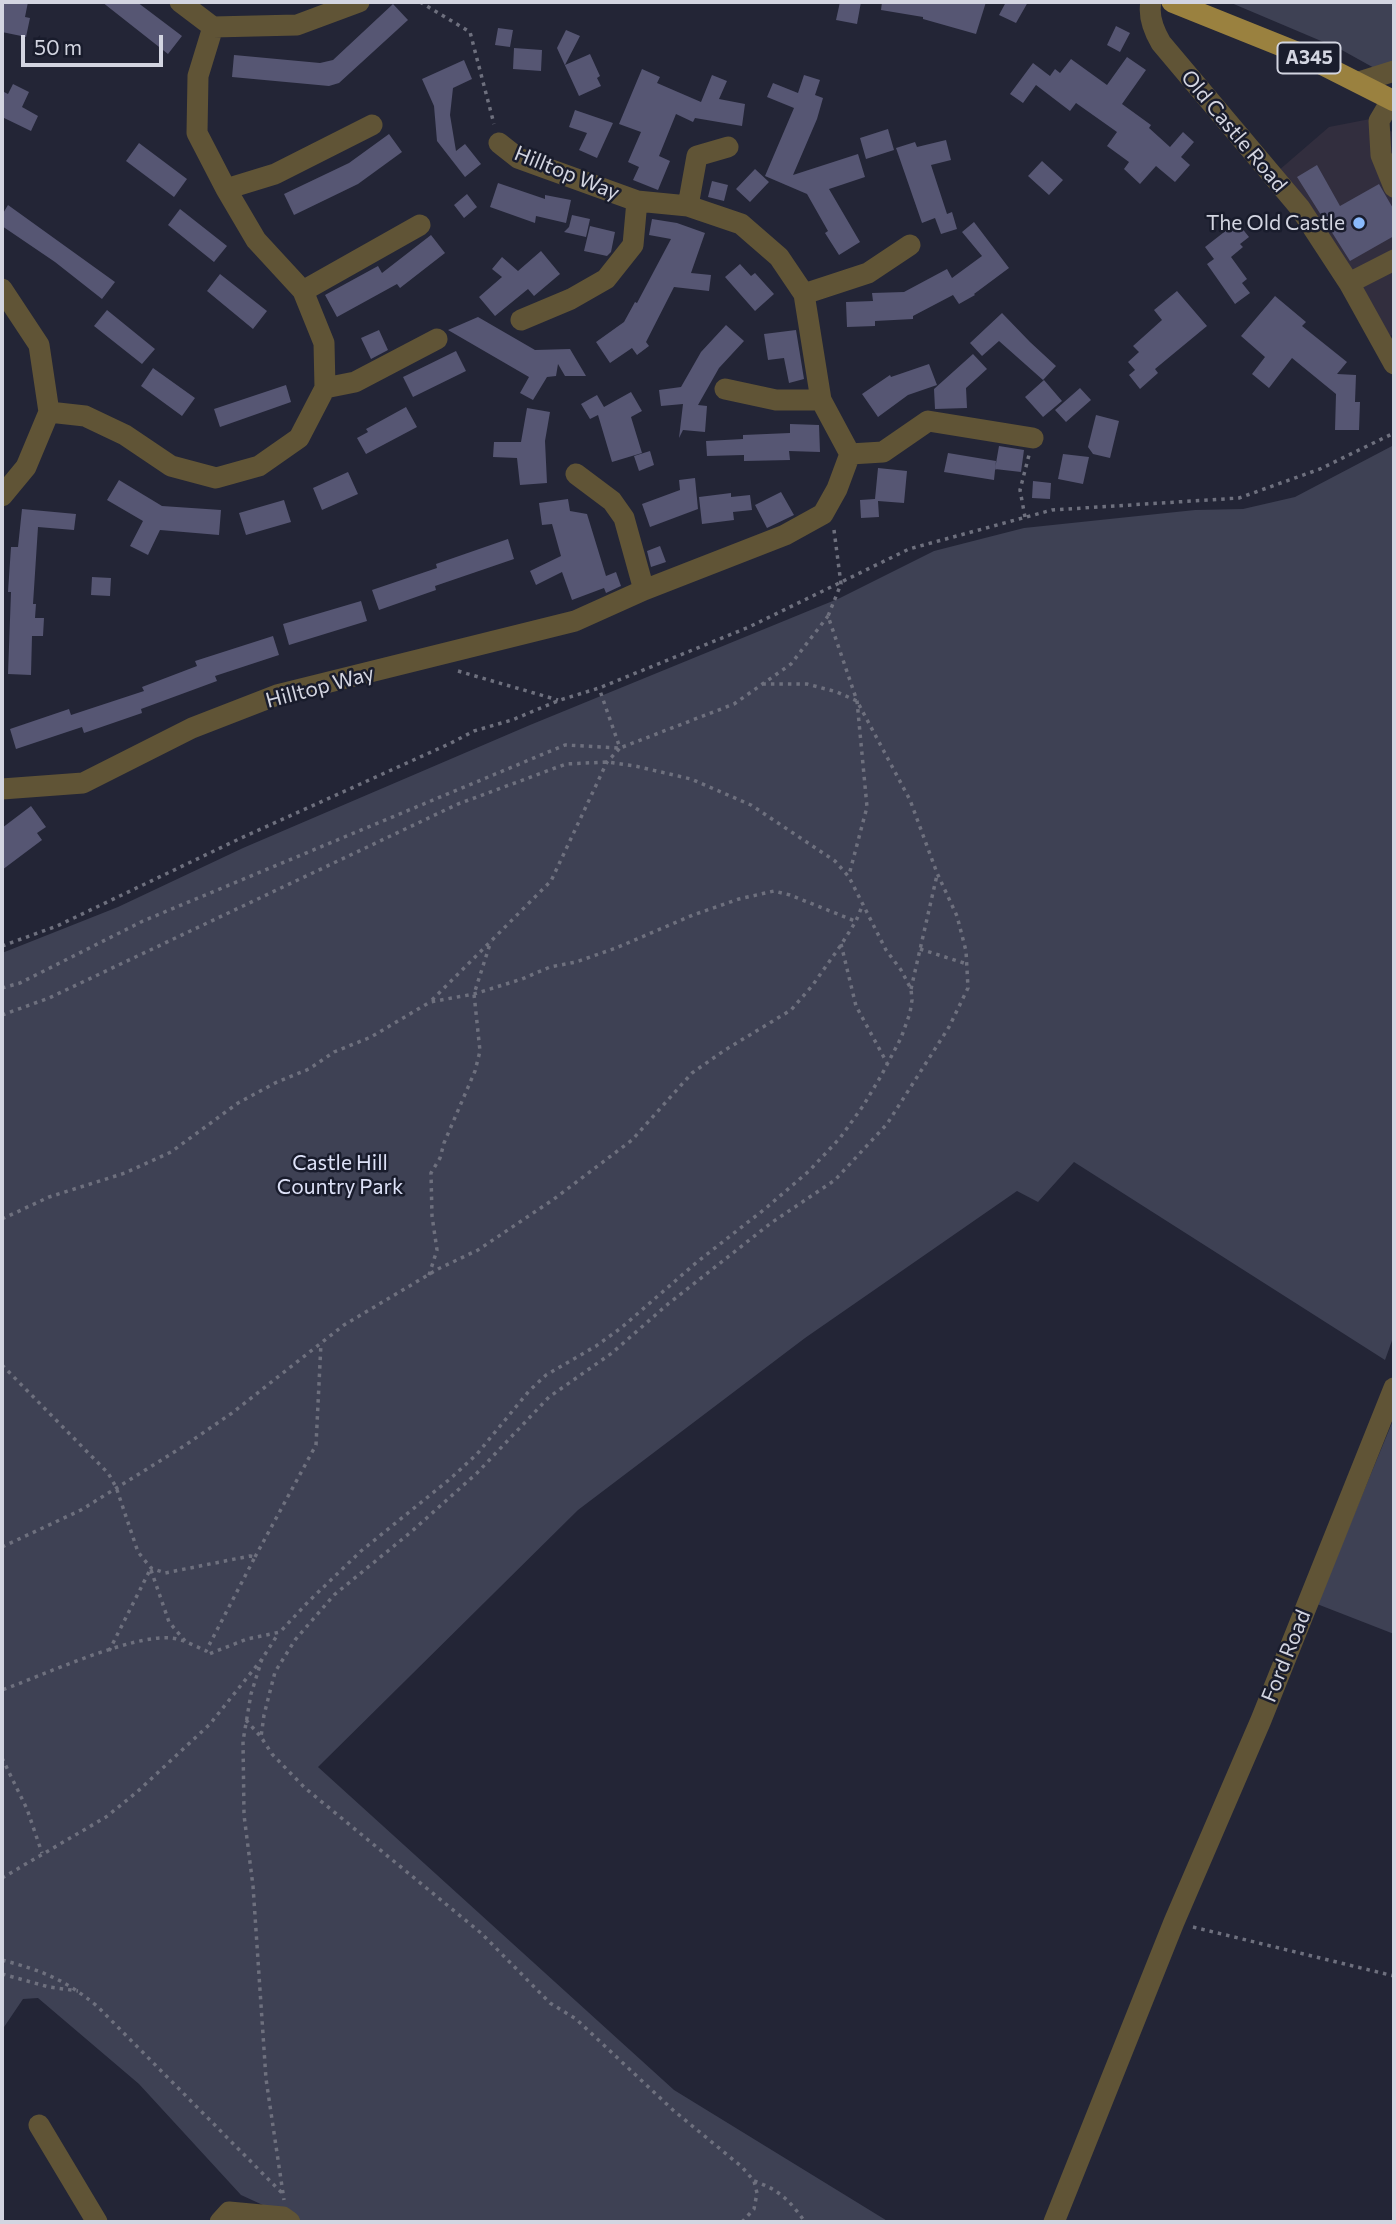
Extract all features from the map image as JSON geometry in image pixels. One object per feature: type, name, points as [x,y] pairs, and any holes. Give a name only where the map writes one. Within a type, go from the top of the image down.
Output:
[{"type":"main road","name":"A345","points":[[1172,2],[1271,41],[1393,100]]},
{"type":"street","points":[[180,2],[213,27],[297,25],[359,2]]},
{"type":"street","name":"Old Castle Road","points":[[1151,2],[1152,24],[1161,43],[1300,208],[1349,283],[1394,364]]},
{"type":"street","points":[[49,412],[85,416],[125,435],[171,466],[216,478],[259,466],[299,438],[325,388],[324,343],[303,290],[256,240],[197,133],[198,76],[213,27]]},
{"type":"street","points":[[1359,82],[1394,71]]},
{"type":"street","points":[[1393,100],[1379,121],[1381,155],[1394,187]]},
{"type":"street","points":[[226,189],[275,174],[372,125]]},
{"type":"street","name":"Hilltop Way","points":[[499,143],[518,158],[637,201],[688,206],[740,224],[779,257],[804,294],[821,400],[849,454]]},
{"type":"street","points":[[688,206],[689,150],[728,147]]},
{"type":"street","name":"Hilltop Way","points":[[521,320],[571,299],[606,279],[633,245],[637,201]]},
{"type":"street","points":[[303,290],[419,225]]},
{"type":"street","points":[[804,294],[868,273],[910,245]]},
{"type":"street","points":[[1349,283],[1394,260]]},
{"type":"street","points":[[2,289],[39,345],[49,412],[26,467],[2,496]]},
{"type":"street","points":[[325,388],[355,382],[437,339]]},
{"type":"street","points":[[726,389],[776,400],[821,400]]},
{"type":"street","points":[[823,514],[837,489],[849,454],[883,453],[928,421],[1033,438]]},
{"type":"street","points":[[576,474],[612,501],[624,519],[644,590]]},
{"type":"street","name":"Hilltop Way","points":[[2,789],[83,783],[192,728],[277,695],[575,621],[644,590],[785,535],[823,514]]},
{"type":"street","name":"Ford Road","points":[[1054,2222],[1174,1922],[1261,1720],[1394,1388]]},
{"type":"street","points":[[39,2125],[97,2222]]},
{"type":"street","points":[[220,2222],[229,2212],[286,2220]]},
{"type":"path","points":[[420,2],[470,33],[499,143]]},
{"type":"path","points":[[2,946],[57,926],[474,730],[512,720],[560,700],[599,688],[749,627],[909,549],[1052,510],[1240,498],[1320,469],[1394,433]]},
{"type":"path","points":[[1025,517],[1020,490],[1033,438]]},
{"type":"path","points":[[2,988],[30,978],[143,920],[565,745],[620,748],[734,704],[791,664],[828,616],[841,584],[834,527],[823,514]]},
{"type":"path","points":[[261,1737],[275,1672],[295,1640],[334,1595],[477,1473],[549,1397],[612,1353],[668,1304],[771,1223],[835,1180],[887,1124],[949,1027],[968,988],[966,951],[957,916],[937,873],[910,800],[857,701],[828,616]]},
{"type":"path","points":[[421,660],[560,700]]},
{"type":"path","points":[[761,684],[807,684],[857,701]]},
{"type":"path","points":[[599,688],[620,748]]},
{"type":"path","points":[[849,877],[867,807],[857,701]]},
{"type":"path","points":[[2,1219],[49,1197],[125,1173],[171,1152],[237,1103],[309,1069],[334,1052],[371,1037],[430,1002],[551,881],[607,762],[620,748]]},
{"type":"path","points":[[2,1015],[49,998],[458,804],[566,764],[607,762],[691,779],[751,805],[835,862],[849,877],[886,950],[911,989]]},
{"type":"path","points":[[2,1878],[106,1817],[137,1792],[210,1724],[280,1632],[308,1602],[361,1551],[477,1454],[523,1398],[546,1375],[621,1328],[809,1171],[840,1138],[863,1106],[910,1013],[911,989],[937,873]]},
{"type":"path","points":[[430,1002],[474,994],[550,967],[576,962],[694,915],[739,899],[774,891],[856,921]]},
{"type":"path","points":[[2,1547],[81,1510],[184,1446],[232,1413],[344,1325],[429,1275],[478,1250],[523,1221],[632,1140],[692,1073],[724,1050],[791,1010],[812,986],[841,944],[863,904]]},
{"type":"path","points":[[429,1275],[437,1250],[432,1216],[431,1173],[440,1158],[475,1071],[480,1051],[474,994],[492,940]]},
{"type":"path","points":[[841,944],[856,1006],[887,1063]]},
{"type":"path","points":[[920,949],[967,964]]},
{"type":"path","points":[[206,1651],[316,1445],[321,1343]]},
{"type":"path","points":[[2,1365],[49,1416],[108,1473],[116,1487],[138,1552],[151,1568],[169,1622],[186,1642]]},
{"type":"path","points":[[151,1568],[165,1573],[255,1557]]},
{"type":"path","points":[[109,1651],[151,1568]]},
{"type":"path","points":[[2,1690],[109,1651],[157,1638],[173,1638],[186,1642],[209,1654],[247,1639],[280,1632]]},
{"type":"path","points":[[262,1659],[246,1720],[243,1751],[244,1815],[253,1886],[267,2080],[285,2196],[286,2220]]},
{"type":"path","points":[[246,1720],[272,1754],[305,1788],[481,1933],[550,2003],[576,2020],[673,2110],[742,2167],[754,2181],[793,2203],[805,2222]]},
{"type":"path","points":[[2,1758],[27,1808],[42,1853]]},
{"type":"path","points":[[1174,1922],[1394,1976]]},
{"type":"path","points":[[2,1959],[48,1973],[79,1992],[124,2031],[285,2196]]},
{"type":"path","points":[[2,1974],[79,1992]]},
{"type":"path","points":[[742,2222],[749,2217],[757,2202],[754,2181]]},
{"type":"shaded area","points":[[1370,119],[1394,133],[1394,334],[1390,336],[1349,267],[1278,171],[1329,127]]},
{"type":"green space","points":[[1229,2],[1394,2],[1394,79],[1340,49]]},
{"type":"green space","name":"Castle Hill Country Park","points":[[1394,445],[1394,1335],[1385,1360],[1074,1162],[1038,1202],[1017,1191],[805,1338],[578,1510],[318,1767],[674,2090],[889,2222],[300,2222],[241,2195],[139,2084],[38,1998],[23,1999],[2,2030],[2,953],[118,907],[243,848],[530,725],[840,598],[934,551],[1024,528],[1195,510],[1243,509],[1295,497]]},
{"type":"green space","points":[[1394,1418],[1394,1634],[1317,1604]]},
{"type":"building","points":[[2,2],[28,2],[25,17],[30,18],[26,37],[2,32]]},
{"type":"building","points":[[102,2],[137,2],[182,36],[168,54]]},
{"type":"building","points":[[840,2],[861,2],[857,24],[836,20]]},
{"type":"building","points":[[882,2],[986,2],[976,34],[923,17],[881,10]]},
{"type":"building","points":[[1006,2],[1028,2],[1016,23],[999,15]]},
{"type":"building","points":[[393,4],[408,20],[339,83],[329,86],[232,77],[234,55],[320,63],[333,60]]},
{"type":"building","points":[[1116,26],[1130,33],[1120,52],[1107,45]]},
{"type":"building","points":[[498,28],[513,30],[510,47],[495,45]]},
{"type":"building","points":[[566,30],[580,36],[565,65],[590,54],[600,76],[597,78],[601,86],[579,96],[557,48]]},
{"type":"building","points":[[514,48],[542,50],[541,71],[513,69]]},
{"type":"building","points":[[1127,57],[1146,70],[1122,104],[1151,125],[1149,128],[1170,147],[1183,132],[1194,142],[1181,157],[1190,165],[1175,182],[1156,166],[1140,184],[1124,169],[1129,162],[1107,146],[1117,132],[1076,103],[1070,111],[1036,85],[1023,103],[1010,94],[1033,63],[1050,76],[1055,69],[1060,73],[1071,59],[1107,85]]},
{"type":"building","points":[[464,60],[472,79],[453,88],[450,115],[456,151],[465,144],[481,164],[465,177],[437,141],[434,106],[422,79]]},
{"type":"building","points":[[642,69],[660,77],[657,83],[701,102],[712,75],[727,81],[719,99],[745,104],[742,126],[695,118],[693,122],[676,114],[659,156],[670,161],[658,190],[633,180],[639,167],[628,162],[641,132],[619,124]]},
{"type":"building","points":[[804,75],[820,80],[815,95],[823,98],[793,175],[858,154],[865,177],[829,189],[860,242],[839,255],[825,233],[828,231],[807,194],[765,176],[794,108],[767,97],[773,83],[798,93]]},
{"type":"building","points":[[13,84],[29,92],[22,107],[38,116],[31,131],[2,117],[2,91],[8,94]]},
{"type":"building","points":[[575,110],[613,123],[597,158],[579,150],[587,133],[569,127]]},
{"type":"building","points":[[888,129],[894,150],[866,159],[860,138]]},
{"type":"building","points":[[389,134],[402,152],[358,184],[294,215],[284,194],[349,163]]},
{"type":"building","points":[[946,140],[951,160],[931,165],[947,214],[952,212],[957,229],[941,234],[935,218],[922,223],[896,148],[915,142],[917,147]]},
{"type":"building","points":[[139,143],[187,179],[174,197],[126,161]]},
{"type":"building","points":[[1042,161],[1063,180],[1049,195],[1028,176]]},
{"type":"building","name":"The Old Castle","points":[[1317,165],[1340,206],[1379,184],[1394,210],[1394,236],[1350,261],[1297,177]]},
{"type":"building","points":[[755,169],[769,182],[750,202],[736,189]]},
{"type":"building","points":[[712,181],[728,185],[724,201],[708,197]]},
{"type":"building","points":[[498,183],[545,199],[545,195],[571,200],[566,223],[536,216],[535,223],[490,207]]},
{"type":"building","points":[[467,194],[477,207],[464,218],[454,205]]},
{"type":"building","points":[[8,205],[115,282],[102,299],[55,262],[2,226],[2,215]]},
{"type":"building","points":[[180,209],[227,246],[214,262],[168,225]]},
{"type":"building","points":[[572,215],[590,219],[586,237],[564,232],[569,227]]},
{"type":"building","points":[[652,219],[677,223],[705,233],[691,273],[711,275],[709,291],[674,287],[646,342],[649,346],[637,355],[632,348],[610,363],[596,342],[624,322],[671,239],[649,235]]},
{"type":"building","points":[[974,222],[1009,268],[959,304],[953,295],[913,316],[913,319],[875,321],[875,326],[847,327],[846,302],[873,301],[872,293],[904,292],[947,269],[952,278],[982,256],[962,232]]},
{"type":"building","points":[[1237,222],[1249,237],[1240,244],[1243,247],[1231,257],[1247,279],[1242,283],[1250,293],[1235,304],[1207,264],[1214,259],[1205,247]]},
{"type":"building","points":[[590,226],[615,232],[611,252],[607,256],[584,251]]},
{"type":"building","points":[[431,235],[445,253],[400,288],[397,284],[337,317],[325,295],[378,266],[382,273]]},
{"type":"building","points":[[541,251],[560,274],[534,296],[528,289],[495,316],[479,297],[502,277],[492,269],[502,257],[518,271]]},
{"type":"building","points":[[740,264],[751,276],[755,273],[774,294],[755,311],[725,277]]},
{"type":"building","points":[[220,274],[267,311],[253,329],[207,291]]},
{"type":"building","points":[[1177,291],[1207,326],[1155,369],[1158,373],[1140,389],[1129,375],[1135,370],[1128,362],[1139,352],[1133,346],[1162,320],[1154,310]]},
{"type":"building","points":[[1275,296],[1306,322],[1302,326],[1347,362],[1337,374],[1356,375],[1355,402],[1360,402],[1359,430],[1335,430],[1336,394],[1292,358],[1269,388],[1252,374],[1265,357],[1241,336]]},
{"type":"building","points":[[107,310],[155,349],[142,364],[94,326]]},
{"type":"building","points":[[1002,313],[1056,366],[1043,380],[999,341],[982,356],[970,343]]},
{"type":"building","points":[[478,317],[535,350],[570,349],[586,376],[565,376],[558,364],[556,376],[547,377],[533,400],[520,393],[529,377],[448,330]]},
{"type":"building","points":[[726,325],[744,341],[719,368],[698,405],[707,406],[705,432],[683,430],[679,438],[683,404],[661,406],[659,390],[681,387],[701,352]]},
{"type":"building","points":[[379,330],[388,350],[371,359],[361,338]]},
{"type":"building","points":[[796,330],[804,379],[789,383],[784,358],[768,360],[764,334]]},
{"type":"building","points":[[456,351],[466,371],[413,397],[403,377]]},
{"type":"building","points":[[973,354],[987,369],[966,388],[967,408],[935,409],[934,389]]},
{"type":"building","points":[[929,364],[937,385],[908,395],[878,417],[862,394],[890,375],[891,377]]},
{"type":"building","points":[[153,368],[195,398],[182,416],[141,386]]},
{"type":"building","points":[[1044,380],[1062,401],[1043,417],[1025,397]]},
{"type":"building","points":[[286,385],[291,402],[220,427],[214,409]]},
{"type":"building","points":[[1080,388],[1091,400],[1066,422],[1055,410]]},
{"type":"building","points":[[631,392],[642,411],[631,417],[642,453],[612,462],[598,415],[590,419],[581,404],[597,395],[604,407]]},
{"type":"building","points":[[406,407],[417,427],[366,454],[357,438],[368,432],[366,429]]},
{"type":"building","points":[[527,408],[550,412],[545,441],[547,483],[520,485],[517,458],[493,457],[494,442],[521,442]]},
{"type":"building","points":[[1096,415],[1119,421],[1110,458],[1093,454],[1088,447]]},
{"type":"building","points":[[790,424],[819,425],[820,452],[789,451],[790,460],[744,461],[744,455],[707,456],[706,441],[743,439],[743,435],[790,433]]},
{"type":"building","points":[[999,446],[1024,450],[1021,472],[995,469]]},
{"type":"building","points":[[650,451],[654,465],[639,471],[634,456]]},
{"type":"building","points":[[948,453],[996,461],[994,480],[944,472]]},
{"type":"building","points":[[1063,454],[1089,457],[1083,484],[1058,479]]},
{"type":"building","points":[[878,468],[907,471],[904,503],[878,501],[879,517],[861,518],[860,500],[875,499]]},
{"type":"building","points":[[348,472],[358,494],[322,510],[313,488]]},
{"type":"building","points":[[695,478],[698,509],[650,527],[642,504],[680,490],[679,480]]},
{"type":"building","points":[[119,480],[162,506],[221,510],[219,535],[160,530],[148,555],[130,546],[143,521],[107,500]]},
{"type":"building","points":[[1033,481],[1051,483],[1050,499],[1032,498]]},
{"type":"building","points":[[781,492],[794,515],[767,528],[755,505]]},
{"type":"building","points":[[731,493],[731,497],[750,495],[752,510],[733,512],[734,520],[702,524],[699,497]]},
{"type":"building","points":[[568,499],[570,511],[587,514],[606,576],[616,572],[621,586],[606,593],[604,588],[572,600],[562,572],[536,585],[530,571],[561,556],[552,524],[542,525],[539,503]]},
{"type":"building","points":[[284,500],[291,522],[246,535],[239,513]]},
{"type":"building","points":[[22,509],[76,514],[74,530],[38,527],[33,604],[36,604],[35,618],[44,618],[43,636],[32,636],[31,675],[8,674],[11,547],[18,547]]},
{"type":"building","points":[[508,539],[514,559],[435,586],[436,590],[379,610],[372,590],[437,568],[436,564]]},
{"type":"building","points":[[660,546],[666,562],[651,567],[647,551]]},
{"type":"building","points":[[92,577],[111,578],[110,596],[91,595]]},
{"type":"building","points":[[361,601],[367,621],[289,645],[283,624]]},
{"type":"building","points":[[273,636],[279,655],[215,676],[217,681],[141,709],[142,713],[84,733],[82,727],[16,749],[10,729],[69,709],[71,715],[144,691],[142,687],[197,666],[195,661]]},
{"type":"building","points":[[31,806],[46,827],[37,833],[42,840],[2,870],[2,828]]},
{"type":"place","name":"The Old Castle","points":[[1359,223]]}]
